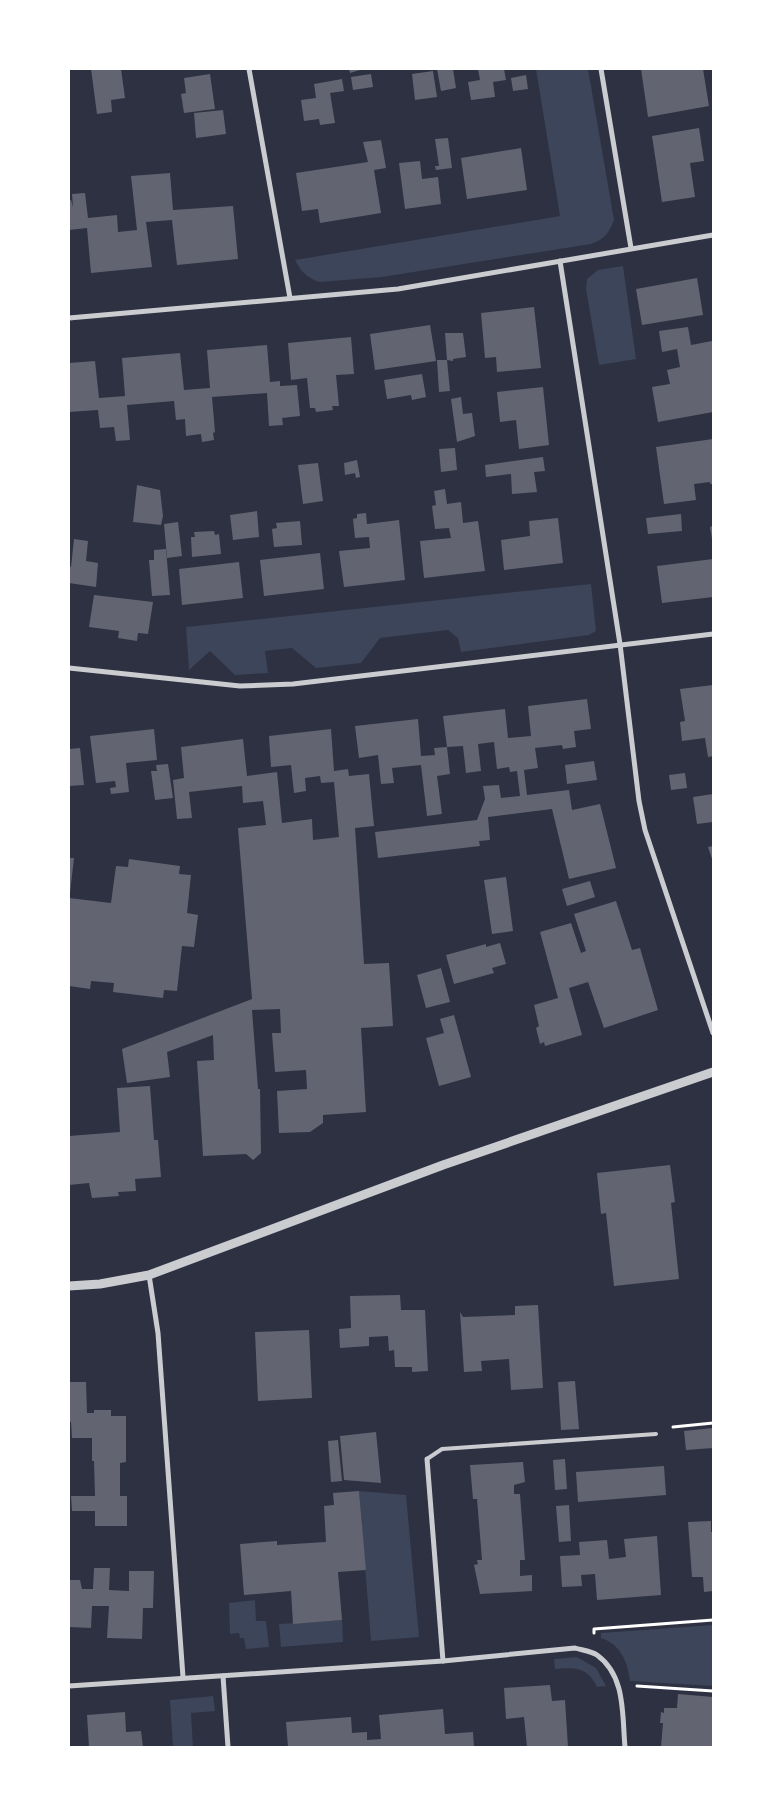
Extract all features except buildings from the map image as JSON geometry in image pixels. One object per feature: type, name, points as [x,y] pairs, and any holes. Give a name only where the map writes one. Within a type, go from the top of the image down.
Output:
[{"type":"street","points":[[249,69],[290,298]]},
{"type":"street","points":[[600,69],[631,248]]},
{"type":"street","points":[[69,318],[398,289],[713,235]]},
{"type":"street","points":[[560,261],[620,644],[639,801],[645,830],[713,1033]]},
{"type":"street","points":[[69,668],[240,686],[293,684],[713,634]]},
{"type":"street","points":[[69,1286],[100,1284],[149,1275],[443,1165],[713,1072]]},
{"type":"street","points":[[149,1275],[158,1332],[183,1677]]},
{"type":"street","points":[[427,1459],[443,1661]]},
{"type":"street","points":[[69,1686],[443,1661],[575,1648],[596,1654],[613,1671],[620,1685],[625,1747]]},
{"type":"street","points":[[223,1676],[228,1747]]},
{"type":"lane","points":[[427,1459],[442,1450],[656,1434]]},
{"type":"path","points":[[656,1434],[669,1427],[713,1424]]},
{"type":"path","points":[[596,1654],[594,1629],[713,1620]]},
{"type":"path","points":[[620,1685],[713,1691]]},
{"type":"shaded area","points":[[536,69],[588,69],[614,220],[603,238],[591,244],[382,277],[320,282],[311,279],[302,271],[295,260],[560,216]]},
{"type":"shaded area","points":[[623,266],[636,359],[599,365],[586,289],[587,279],[598,270]]},
{"type":"shaded area","points":[[591,584],[596,631],[589,635],[461,652],[458,638],[448,630],[380,638],[361,663],[316,668],[292,648],[265,651],[268,673],[235,675],[210,651],[189,670],[186,627]]},
{"type":"shaded area","points":[[359,1491],[406,1495],[419,1637],[371,1641]]},
{"type":"shaded area","points":[[255,1600],[256,1621],[266,1621],[269,1647],[246,1649],[244,1638],[240,1638],[239,1633],[230,1634],[229,1603]]},
{"type":"shaded area","points":[[342,1620],[343,1642],[281,1647],[279,1624]]},
{"type":"shaded area","points":[[713,1625],[713,1686],[630,1681],[625,1661],[618,1649],[601,1638],[601,1633]]},
{"type":"shaded area","points":[[577,1657],[596,1668],[606,1686],[597,1687],[589,1675],[580,1670],[568,1668],[555,1669],[554,1659]]},
{"type":"shaded area","points":[[213,1696],[215,1711],[191,1713],[193,1747],[173,1747],[170,1700]]}]
